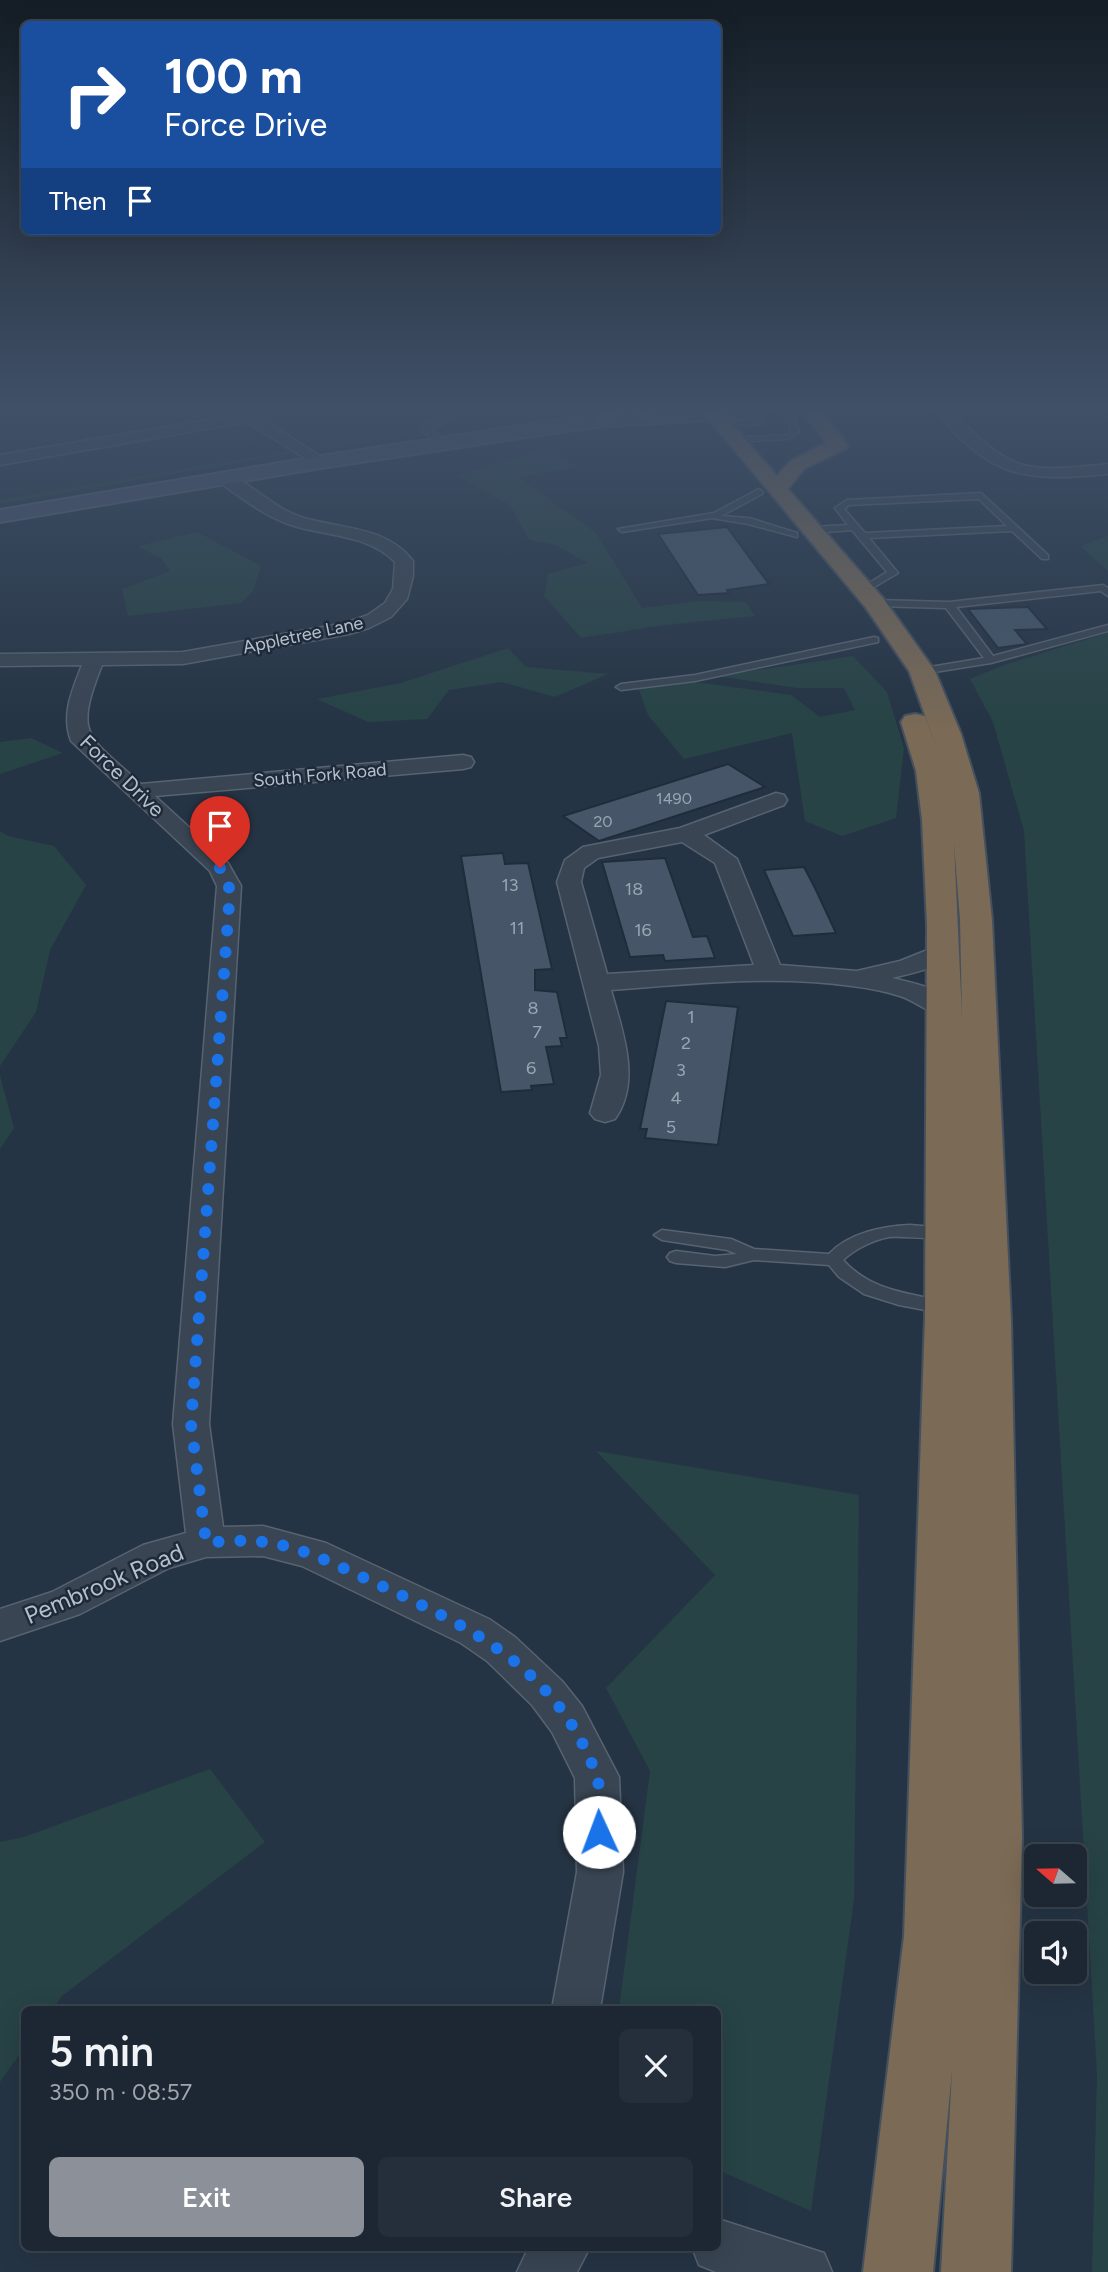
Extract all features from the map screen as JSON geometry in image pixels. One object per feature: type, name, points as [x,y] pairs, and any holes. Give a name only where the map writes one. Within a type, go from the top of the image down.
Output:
[{"type":"highway","points":[[792,517],[922,671],[947,734],[964,793],[976,920],[989,1320],[993,1837],[976,2272]]},
{"type":"highway","points":[[871,611],[920,734],[930,771],[937,821],[944,952],[947,1308],[934,1936],[898,2272]]},
{"type":"street","name":"Appletree Lane","points":[[0,660],[162,659],[206,656],[349,628],[393,608],[404,587],[405,571],[404,561],[392,548],[359,534],[313,526],[285,517]]},
{"type":"street","name":"Force Drive","points":[[95,658],[74,716],[75,729],[82,741],[220,868],[229,886],[191,1424],[206,1542]]},
{"type":"street","name":"South Fork Road","points":[[135,791],[463,762]]},
{"type":"street","points":[[605,1113],[615,1075],[613,1046],[569,882],[573,866],[591,852],[686,834],[776,800]]},
{"type":"street","points":[[686,834],[725,859],[771,973]]},
{"type":"street","points":[[853,978],[907,968],[944,952]]},
{"type":"street","points":[[596,983],[771,973],[853,978],[908,989],[944,1008]]},
{"type":"street","name":"Pembrook Road","points":[[0,1625],[66,1603],[157,1556],[206,1542],[264,1541],[312,1554],[475,1632],[525,1670],[547,1693],[572,1728],[597,1777],[600,1872],[577,2006]]},
{"type":"street","points":[[721,2247],[804,2272]]},
{"type":"street","points":[[544,2272],[560,2251]]},
{"type":"lane","points":[[847,517],[892,573],[871,611]]},
{"type":"lane","points":[[1002,517],[1045,556]]},
{"type":"lane","points":[[622,529],[703,518],[741,519],[804,532],[855,527]]},
{"type":"lane","points":[[863,536],[1013,528]]},
{"type":"lane","points":[[621,687],[695,678],[871,611],[1103,588],[1108,593]]},
{"type":"lane","points":[[949,605],[991,660]]},
{"type":"lane","points":[[922,671],[991,660],[1108,628]]},
{"type":"lane","points":[[834,1260],[838,1254],[870,1235],[895,1229],[946,1233]]},
{"type":"lane","points":[[662,1235],[731,1245],[751,1254],[834,1260],[845,1275],[861,1287],[892,1298],[947,1308]]},
{"type":"lane","points":[[676,1257],[730,1262],[744,1259],[751,1254]]},
{"type":"green space","points":[[517,517],[574,517],[596,533],[642,608],[699,601],[746,602],[755,616],[666,625],[581,638],[544,596],[548,574],[587,563],[556,545],[529,540]]},
{"type":"green space","points":[[197,532],[261,566],[253,591],[241,603],[128,616],[122,589],[170,571],[162,559],[138,546]]},
{"type":"green space","points":[[1108,536],[1108,571],[1080,546]]},
{"type":"green space","points":[[1108,633],[1108,2272],[1092,2272],[1097,2074],[1087,1904],[1087,1844],[1083,1844],[1024,831],[993,722],[970,679],[1004,665]]},
{"type":"green space","points":[[508,648],[526,667],[608,674],[555,697],[502,682],[449,690],[427,719],[368,722],[317,699],[401,683]]},
{"type":"green space","points":[[853,656],[887,692],[904,748],[896,818],[842,836],[805,821],[792,733],[684,759],[648,715],[638,687],[687,681],[791,695],[820,717],[855,710],[844,688],[797,688],[717,676]]},
{"type":"green space","points":[[31,738],[63,753],[0,774],[0,742]]},
{"type":"green space","points":[[0,831],[8,836],[54,846],[86,885],[50,950],[36,1012],[0,1066]]},
{"type":"green space","points":[[0,1075],[14,1128],[0,1149]]},
{"type":"green space","points":[[596,1451],[859,1495],[854,1899],[811,2211],[721,2171],[721,2006],[619,2006],[650,1771],[606,1688],[715,1575]]},
{"type":"green space","points":[[210,1769],[265,1842],[62,1996],[55,2006],[21,2006],[21,2052],[0,2082],[0,1842],[24,1837]]},
{"type":"building","points":[[727,527],[769,584],[727,590],[729,593],[698,595],[658,534]]},
{"type":"building","points":[[1028,607],[1047,629],[1015,630],[1027,644],[998,648],[968,609]]},
{"type":"building","points":[[728,764],[765,787],[599,841],[563,816]]},
{"type":"building","points":[[503,853],[505,864],[528,863],[552,969],[535,970],[535,990],[557,992],[567,1038],[560,1038],[562,1046],[546,1047],[554,1084],[531,1086],[532,1090],[501,1092],[461,856]]},
{"type":"building","points":[[665,858],[693,937],[707,936],[715,958],[665,961],[663,955],[630,957],[602,862]]},
{"type":"building","points":[[804,867],[836,933],[793,936],[764,870]]},
{"type":"building","points":[[666,1001],[738,1007],[718,1145],[645,1138],[647,1129],[640,1129]]},
{"type":"route","points":[[220,868],[229,886],[229,905],[191,1424],[206,1542],[264,1541],[312,1554],[446,1616],[501,1649],[547,1693],[583,1746],[597,1777],[599,1832]]}]
